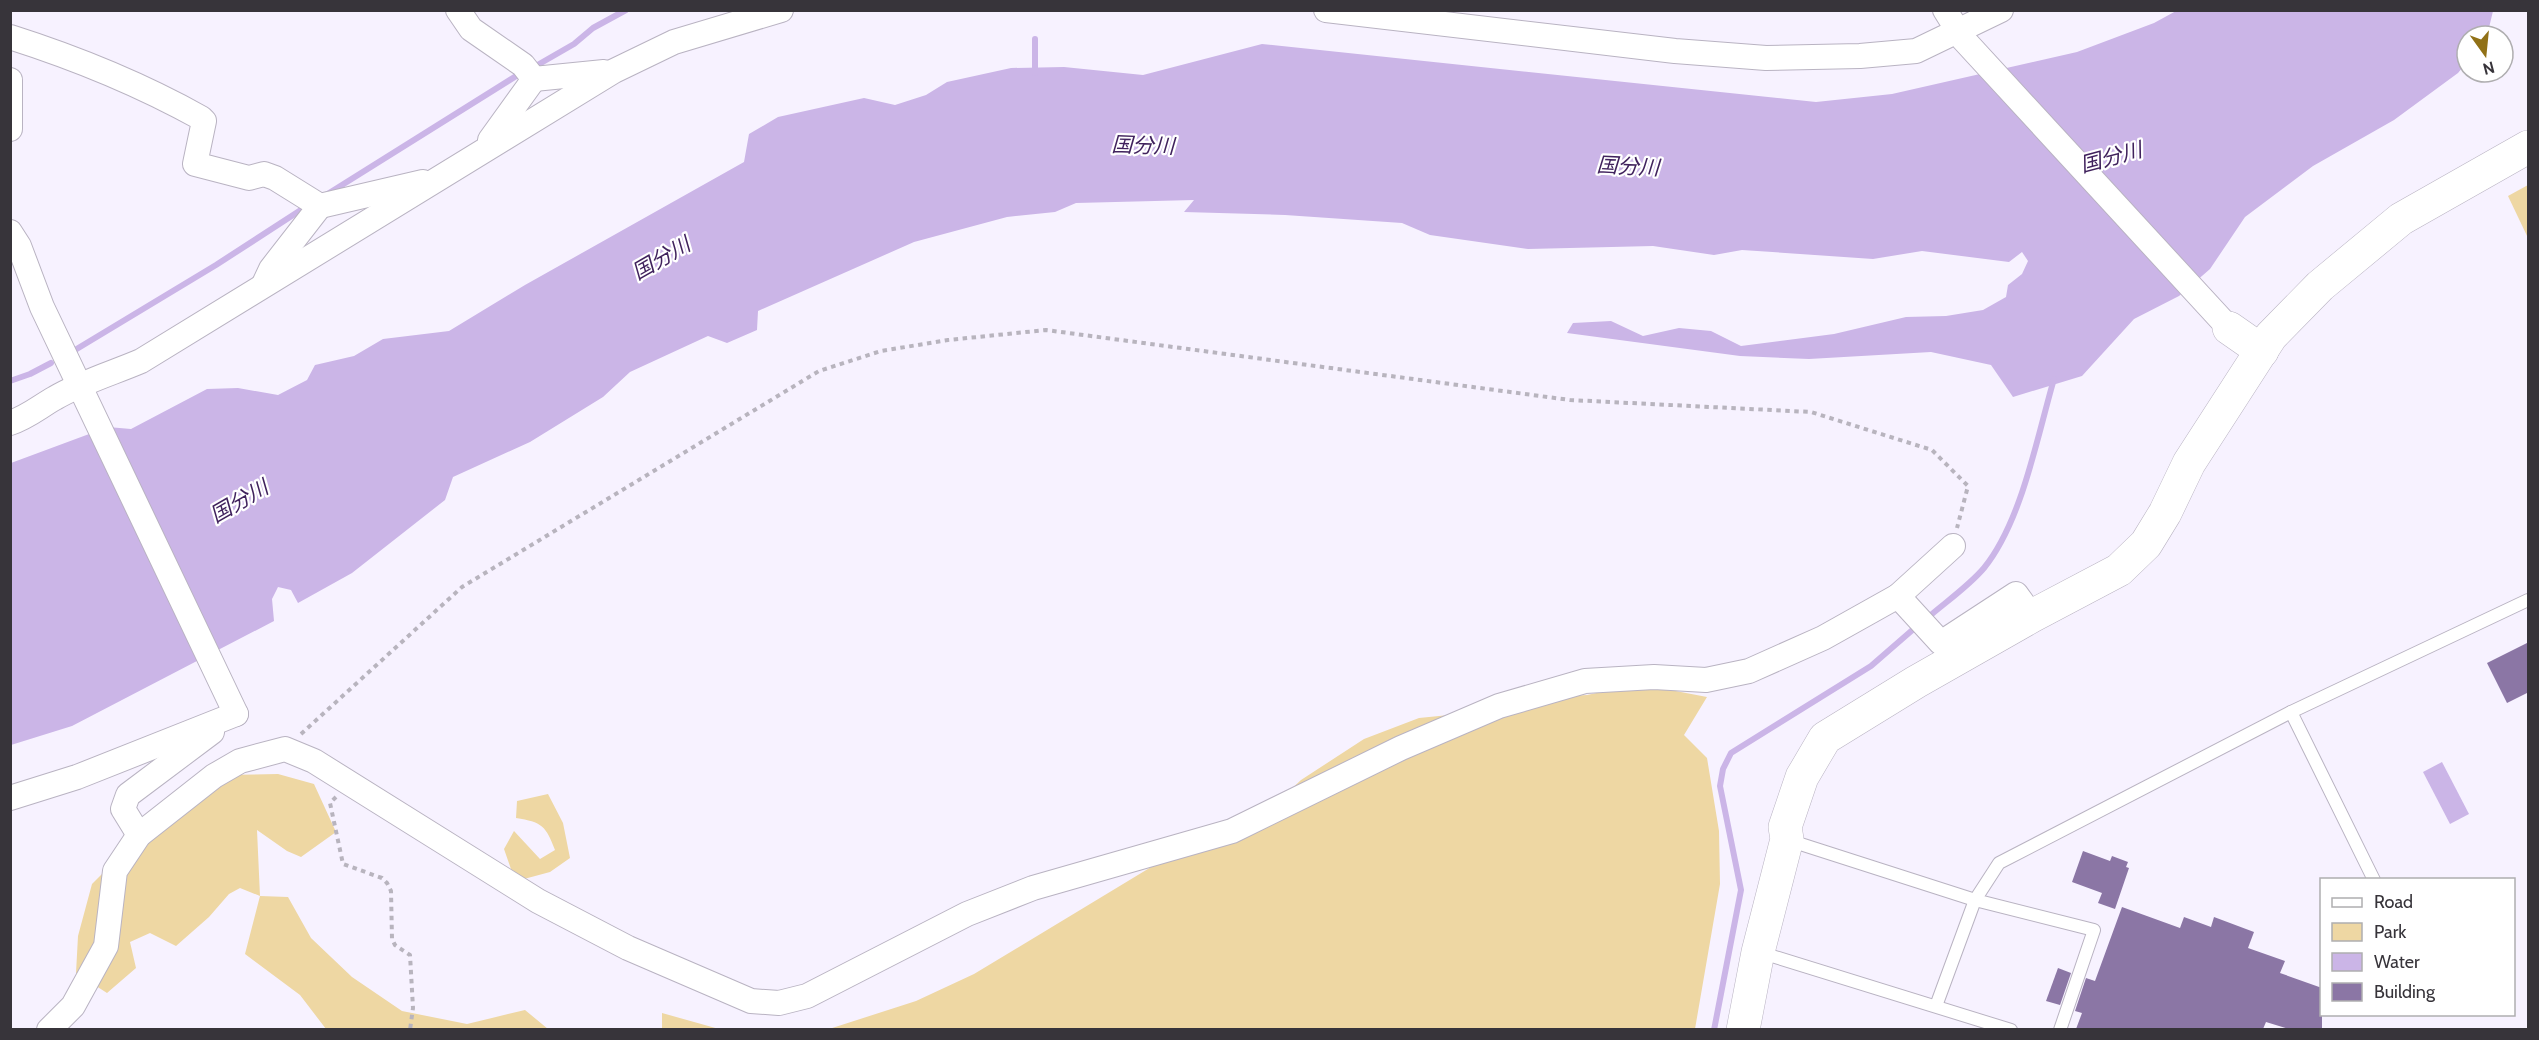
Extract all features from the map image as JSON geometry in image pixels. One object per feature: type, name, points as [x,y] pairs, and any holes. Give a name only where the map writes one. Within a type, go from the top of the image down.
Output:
[{"type":"street","points":[[458,10],[471,29],[523,65],[534,79]]},
{"type":"street","points":[[10,423],[26,418],[55,398],[83,393],[141,361],[614,71],[674,42],[781,10]]},
{"type":"street","points":[[1326,10],[1675,51],[1766,58],[1860,56],[1916,51],[1955,26],[2001,10]]},
{"type":"street","points":[[1955,26],[2229,328],[2262,351]]},
{"type":"street","points":[[10,37],[93,66],[201,118],[204,121],[195,164],[249,177],[264,174],[275,178],[320,206]]},
{"type":"street","points":[[482,152],[534,79],[614,71]]},
{"type":"street","points":[[10,80],[10,129]]},
{"type":"street","points":[[1743,1029],[1758,952],[1787,839],[1785,826],[1802,777],[1825,738],[1916,682],[2119,570],[2146,544],[2165,513],[2193,457],[2271,336],[2320,286],[2401,219],[2529,147]]},
{"type":"street","points":[[261,289],[271,269],[320,206],[440,178]]},
{"type":"street","points":[[10,232],[19,246],[42,307],[234,709]]},
{"type":"street","points":[[50,1029],[73,1006],[106,946],[115,871],[140,835],[214,776],[240,760],[285,749],[314,761],[558,912],[628,948],[751,1001],[779,1004],[807,996],[967,914],[1033,888],[1232,831],[1401,748],[1499,706],[1585,681],[1654,676],[1706,680],[1749,671],[1904,603],[1953,546]]},
{"type":"street","points":[[1904,603],[1941,643],[2016,594],[2032,616]]},
{"type":"street","points":[[10,798],[77,777],[234,709]]},
{"type":"street","points":[[140,835],[123,809],[128,795],[234,709]]},
{"type":"lane","points":[[1936,1006],[1975,900],[1999,863],[2291,712],[2529,600]]},
{"type":"lane","points":[[2291,712],[2373,878]]},
{"type":"lane","points":[[1787,839],[1975,900],[2094,930],[2060,1029]]},
{"type":"lane","points":[[1758,952],[2011,1029]]},
{"type":"path","points":[[285,749],[462,587],[819,371],[881,351],[948,340],[1046,330],[1570,400],[1811,412],[1932,450],[1968,486],[1953,546]]},
{"type":"path","points":[[349,784],[330,803],[341,860],[343,864],[382,878],[390,891],[392,939],[395,945],[410,956],[413,1008],[410,1029]]},
{"type":"green space","points":[[2528,185],[2528,238],[2508,196]]},
{"type":"green space","points":[[1639,684],[1707,697],[1684,735],[1707,758],[1719,831],[1720,884],[1695,1029],[826,1030],[916,1001],[974,974],[1171,855],[1271,808],[1301,780],[1364,739],[1419,718],[1479,712],[1539,698],[1587,695]]},
{"type":"green space","points":[[278,774],[314,784],[336,832],[301,857],[287,851],[257,830],[260,896],[240,888],[229,894],[209,917],[176,946],[150,933],[130,942],[136,968],[107,993],[76,973],[78,936],[92,884],[127,849],[222,775]]},
{"type":"green space","points":[[548,794],[563,823],[570,858],[550,872],[524,879],[511,869],[504,849],[514,831],[540,859],[555,850],[549,835],[542,826],[532,821],[516,818],[517,801]]},
{"type":"green space","points":[[260,896],[288,897],[311,938],[352,977],[402,1011],[467,1024],[525,1010],[548,1029],[326,1029],[300,995],[245,954]]},
{"type":"green space","points":[[662,1013],[719,1029],[662,1029]]},
{"type":"water","name":"国分川","points":[[2176,11],[2493,11],[2490,24],[2455,24],[2455,75],[2394,120],[2313,166],[2245,217],[2210,269],[2179,296],[2134,319],[2082,376],[2013,397],[1991,365],[1931,352],[1809,359],[1740,356],[1567,333],[1573,323],[1611,321],[1643,336],[1679,328],[1711,331],[1741,346],[1834,334],[1906,317],[1946,316],[1983,310],[2006,297],[2008,285],[2022,274],[2028,261],[2022,252],[2009,262],[1922,251],[1873,259],[1742,250],[1714,255],[1653,246],[1528,249],[1430,235],[1402,223],[1285,215],[1184,212],[1194,200],[1076,203],[1055,212],[1007,217],[914,242],[758,311],[757,330],[727,343],[708,336],[630,372],[603,397],[530,442],[453,477],[445,500],[352,573],[298,603],[291,590],[278,587],[272,599],[274,621],[72,726],[11,745],[11,463],[108,427],[131,429],[207,389],[238,388],[278,395],[307,380],[315,365],[354,356],[383,339],[449,331],[525,285],[744,162],[749,134],[778,117],[864,98],[895,105],[926,95],[947,82],[1011,68],[1064,67],[1143,75],[1262,44],[1816,102],[1892,94],[2077,52],[2154,23]]},
{"type":"water","points":[[2442,762],[2469,814],[2450,824],[2423,772]]},
{"type":"building","points":[[2529,642],[2529,692],[2507,703],[2487,663]]},
{"type":"building","points":[[2083,851],[2110,861],[2112,856],[2128,862],[2126,867],[2129,868],[2115,909],[2098,903],[2102,893],[2072,882]]},
{"type":"building","points":[[2122,907],[2180,928],[2184,917],[2211,927],[2214,917],[2254,932],[2248,948],[2285,961],[2280,973],[2320,987],[2322,1029],[2289,1029],[2266,1022],[2263,1029],[2076,1029],[2082,1013],[2075,1011],[2086,978],[2095,981]]},
{"type":"building","points":[[2058,968],[2071,973],[2060,1005],[2046,1001]]},
{"type":"waterway","points":[[534,67],[574,44],[593,28],[626,10]]},
{"type":"waterway","points":[[1035,39],[1035,73]]},
{"type":"waterway","points":[[326,195],[521,73]]},
{"type":"waterway","points":[[75,350],[216,265],[307,206]]},
{"type":"waterway","points":[[10,381],[51,363]]},
{"type":"waterway","points":[[1925,620],[1978,575],[1997,549],[2009,527],[2027,478],[2054,379]]},
{"type":"waterway","points":[[1714,1030],[1741,890],[1720,786],[1723,769],[1731,753],[1871,666],[1917,626]]}]
